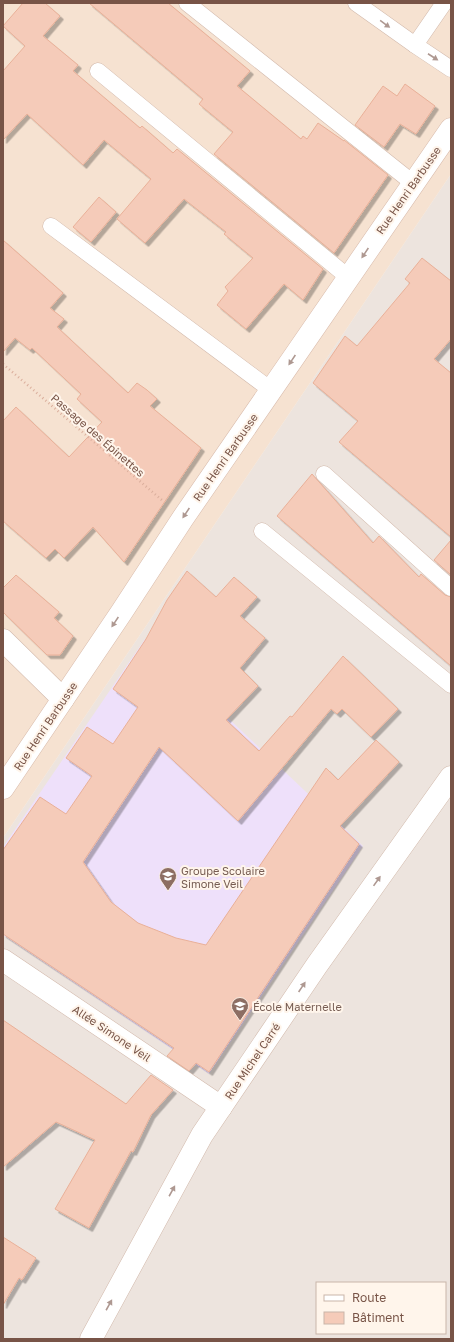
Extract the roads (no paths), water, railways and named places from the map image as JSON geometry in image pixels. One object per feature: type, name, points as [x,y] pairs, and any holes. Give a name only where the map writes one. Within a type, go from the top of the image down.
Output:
[{"type":"street","name":"Rue Henri Barbusse","points":[[3,788],[122,613],[183,518],[451,129]]},
{"type":"street","points":[[3,640],[63,699]]},
{"type":"street","name":"Rue Michel Carré","points":[[91,1339],[202,1135],[317,965],[451,777]]},
{"type":"street","name":"Allée Simone Veil","points":[[3,960],[221,1107]]},
{"type":"lane","points":[[187,3],[413,183]]},
{"type":"lane","points":[[356,3],[414,46],[451,69]]},
{"type":"lane","points":[[414,46],[444,3]]},
{"type":"lane","points":[[98,71],[348,278]]},
{"type":"lane","points":[[52,226],[271,390]]},
{"type":"lane","points":[[324,474],[451,588]]},
{"type":"lane","points":[[262,531],[450,683]]},
{"type":"place","name":"Groupe Scolaire Simone Veil","points":[[168,891]]},
{"type":"place","name":"École Maternelle","points":[[240,1021]]}]
